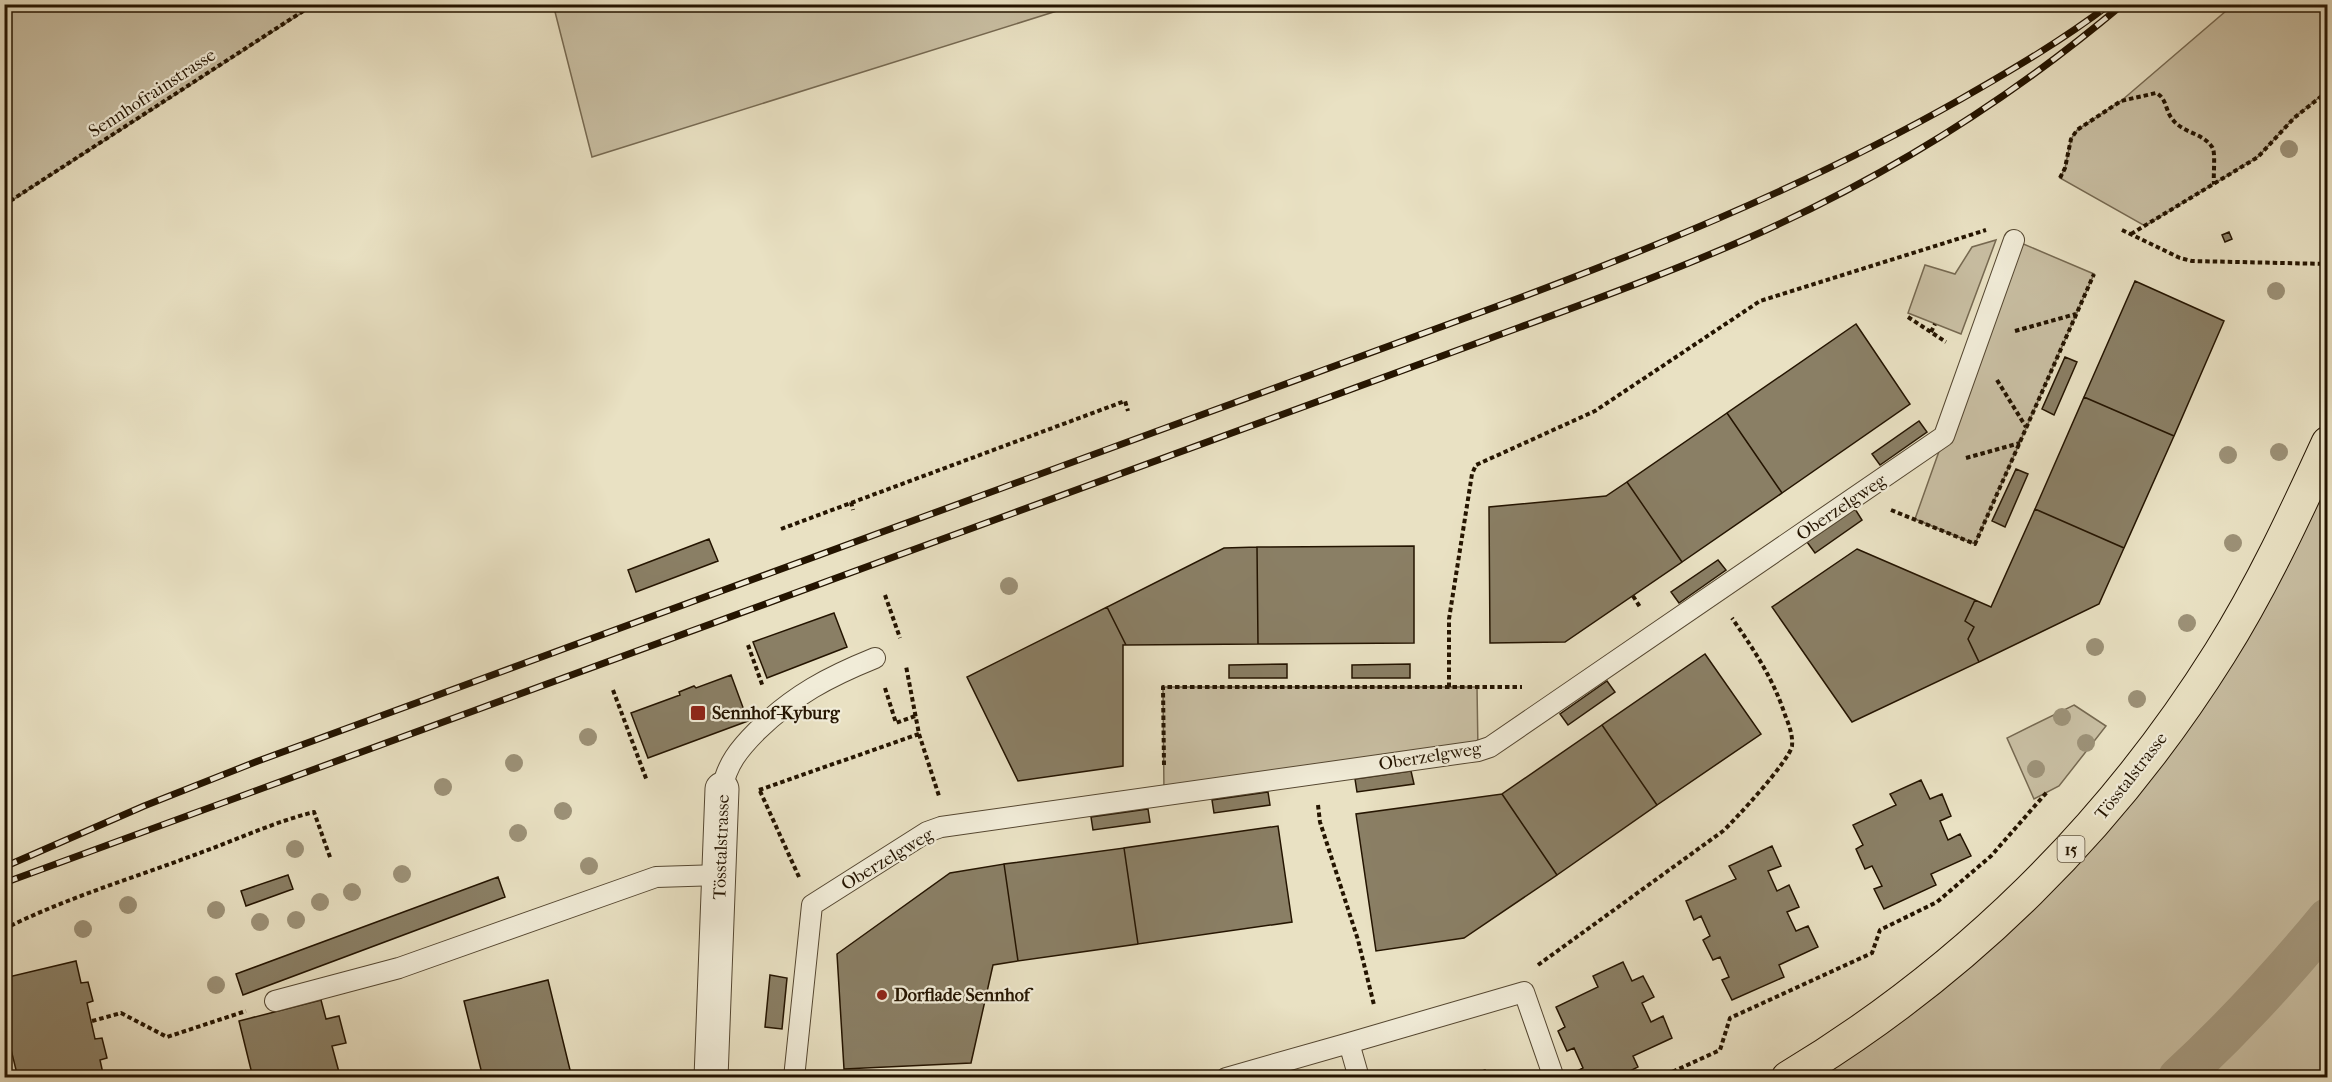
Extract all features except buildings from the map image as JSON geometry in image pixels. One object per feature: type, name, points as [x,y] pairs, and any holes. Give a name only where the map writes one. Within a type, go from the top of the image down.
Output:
[{"type":"main road","name":"Tösstalstrasse","points":[[1788,1077],[1874,1023],[1968,948],[2052,869],[2097,819],[2158,743],[2221,652],[2277,550],[2328,443]]},
{"type":"street","name":"Tösstalstrasse","points":[[711,1077],[722,796]]},
{"type":"lane","name":"Oberzelgweg","points":[[812,905],[927,832],[948,826],[1484,749],[1944,436],[2014,240]]},
{"type":"lane","name":"Tösstalstrasse","points":[[722,796],[725,774],[736,754],[774,715],[818,683],[875,658]]},
{"type":"lane","points":[[275,1001],[399,968],[656,877],[720,875]]},
{"type":"lane","points":[[794,1077],[812,905]]},
{"type":"lane","points":[[1226,1077],[1524,992],[1554,1077]]},
{"type":"lane","points":[[1349,1043],[1359,1077]]},
{"type":"path","name":"Sennhofrainstrasse","points":[[4,204],[314,4]]},
{"type":"path","points":[[2131,234],[2258,157],[2294,118],[2328,91]]},
{"type":"path","points":[[2060,178],[2064,172],[2071,139],[2077,130],[2123,100],[2156,93],[2163,98],[2171,117],[2178,126],[2205,140],[2212,147],[2215,156],[2214,184]]},
{"type":"path","points":[[1449,687],[1449,619],[1472,474],[1476,465],[1594,411],[1752,305],[1768,297],[2013,222],[2006,228],[2003,235],[2014,240]]},
{"type":"path","points":[[2122,230],[2180,258],[2192,261],[2328,264]]},
{"type":"path","points":[[1857,496],[1976,544],[2094,274]]},
{"type":"path","points":[[1975,349],[2076,314]]},
{"type":"path","points":[[1908,317],[1930,332],[1975,349],[2026,428]]},
{"type":"path","points":[[1930,332],[1935,324]]},
{"type":"path","points":[[781,529],[1125,401],[1128,411]]},
{"type":"path","points":[[1955,461],[2020,443]]},
{"type":"path","points":[[851,502],[853,510]]},
{"type":"path","points":[[1524,992],[1520,977],[1723,831],[1791,751],[1792,735],[1771,678],[1715,593]]},
{"type":"path","points":[[885,595],[902,647]]},
{"type":"path","points":[[748,645],[774,715]]},
{"type":"path","points":[[904,658],[919,734],[948,826]]},
{"type":"path","points":[[884,686],[896,723],[915,716]]},
{"type":"path","points":[[1164,796],[1164,687],[1577,687]]},
{"type":"path","points":[[613,690],[648,781]]},
{"type":"path","points":[[722,796],[760,790],[919,734]]},
{"type":"path","points":[[1315,774],[1320,822],[1358,940],[1381,1034]]},
{"type":"path","points":[[760,790],[812,905]]},
{"type":"path","points":[[1659,1077],[1720,1050],[1730,1018],[1872,952],[1880,930],[1937,902],[1946,895],[1991,856],[2048,792]]},
{"type":"path","points":[[4,928],[53,907],[214,848],[288,818],[314,812],[331,860]]},
{"type":"path","points":[[92,1021],[121,1013],[167,1037],[275,1001]]},
{"type":"shaded area","points":[[5,4],[314,4],[314,5],[5,205]]},
{"type":"shaded area","points":[[553,4],[1076,4],[1076,5],[592,157]]},
{"type":"shaded area","points":[[2233,5],[2327,5],[2327,91],[2294,118],[2258,157],[2145,226],[2060,178],[2065,168],[2071,139],[2077,130],[2121,101]]},
{"type":"shaded area","points":[[1996,240],[1961,334],[1908,313],[1925,265],[1955,274],[1972,247]]},
{"type":"shaded area","points":[[2014,240],[2094,274],[1975,544],[1915,519]]},
{"type":"shaded area","points":[[2327,443],[2327,1077],[1788,1078],[1873,1023],[2128,782]]},
{"type":"shaded area","points":[[1163,687],[1477,687],[1478,751],[1164,796]]},
{"type":"shaded area","points":[[2074,705],[2106,726],[2059,786],[2034,799],[2007,738]]},
{"type":"waterway","points":[[2179,1078],[2256,1001],[2328,919]]},
{"type":"railway","points":[[4,867],[144,806],[258,761],[1468,317],[1657,244],[1781,191],[1902,131],[2018,66],[2110,4]]},
{"type":"railway","points":[[4,883],[1549,317],[1721,250],[1853,187],[1947,133],[2037,71],[2123,4]]},
{"type":"place","name":"Sennhof-Kyburg","points":[[698,713]]},
{"type":"place","name":"Dorflade Sennhof","points":[[882,995]]}]
